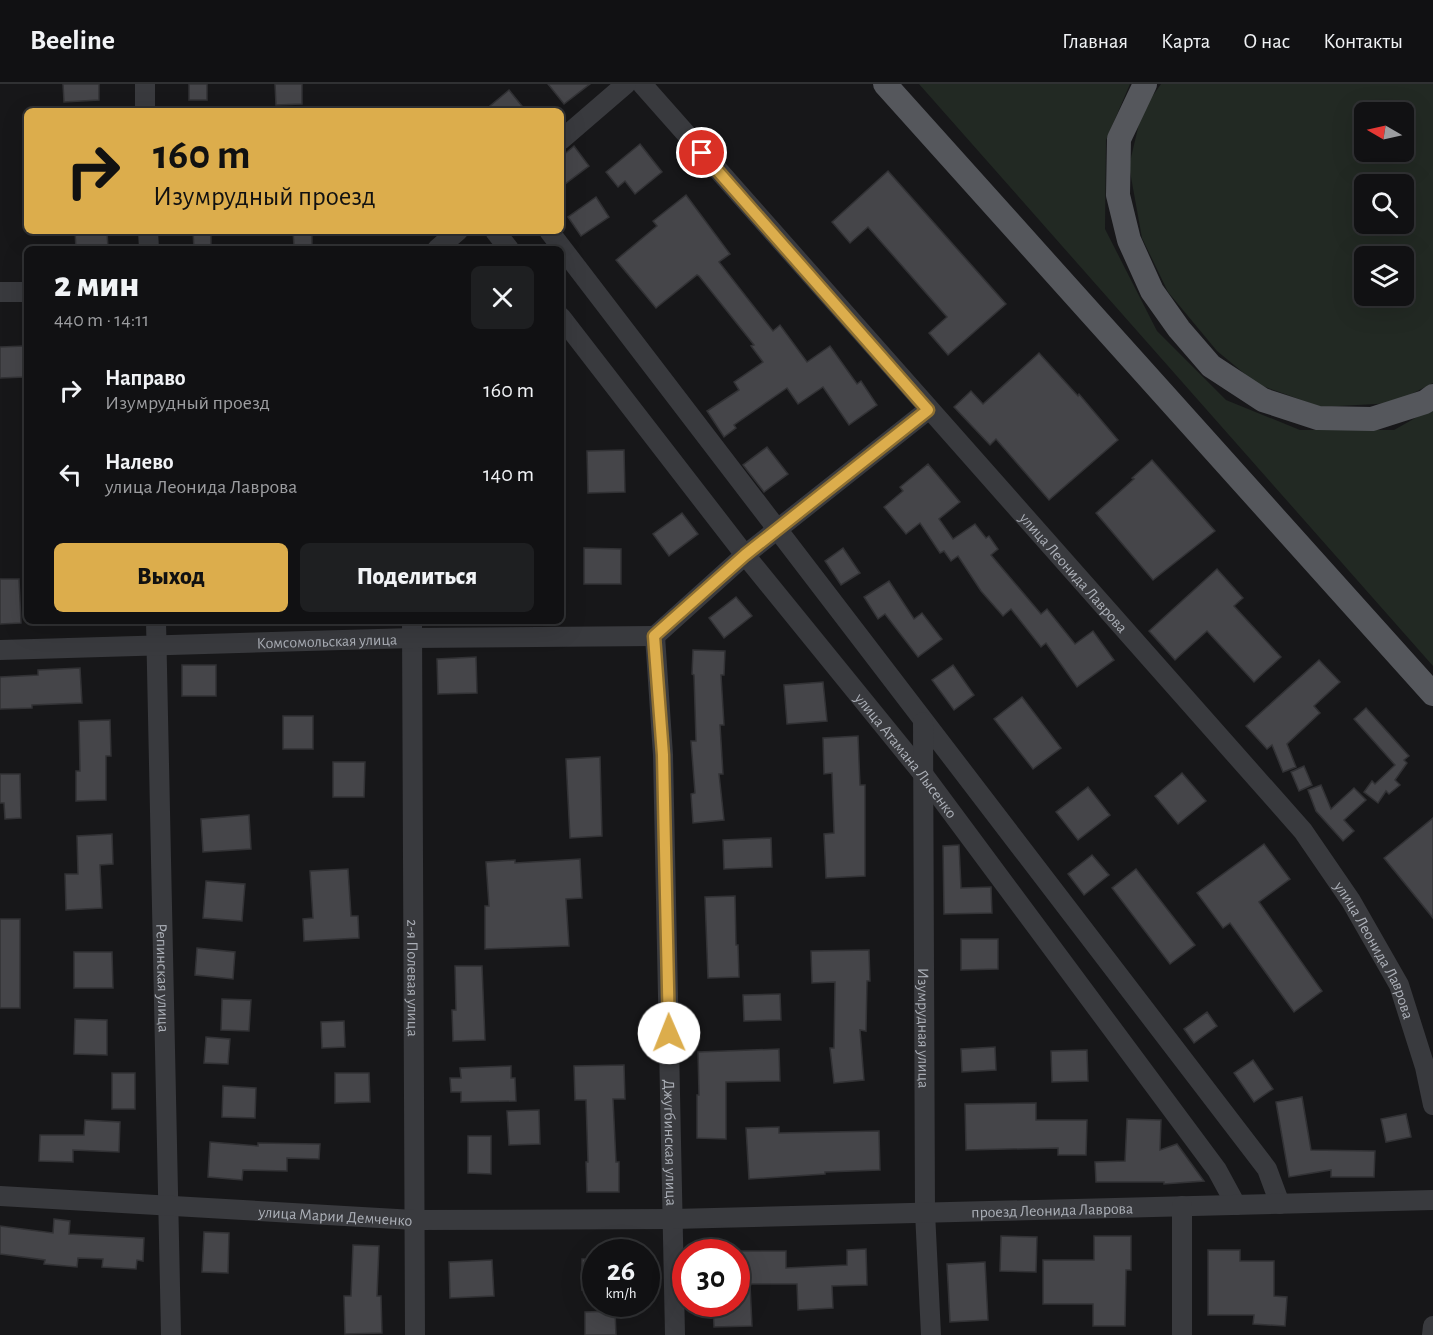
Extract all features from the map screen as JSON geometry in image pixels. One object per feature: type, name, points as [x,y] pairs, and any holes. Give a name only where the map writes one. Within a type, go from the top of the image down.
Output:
[{"type":"main road","points":[[885,84],[1433,694]]},
{"type":"main road","points":[[1145,84],[1119,139],[1118,195],[1129,240],[1152,291],[1179,329],[1211,366],[1263,400],[1318,418],[1372,419],[1425,402],[1433,396]]},
{"type":"street","points":[[144,84],[145,108]]},
{"type":"street","points":[[564,137],[626,84]]},
{"type":"street","name":"улица Леонида Лаврова","points":[[642,84],[928,410],[1303,831],[1352,901],[1399,985],[1425,1067],[1433,1105]]},
{"type":"street","points":[[440,246],[454,234]]},
{"type":"street","points":[[497,234],[507,246]]},
{"type":"street","points":[[551,234],[560,246]]},
{"type":"street","points":[[564,251],[1267,1169],[1280,1204]]},
{"type":"street","points":[[0,292],[24,292]]},
{"type":"street","name":"улица Атамана Лысенко","points":[[564,320],[745,555],[923,774],[1217,1170],[1236,1205]]},
{"type":"street","points":[[654,636],[745,555],[928,410]]},
{"type":"street","name":"Репинская улица","points":[[156,624],[171,1335]]},
{"type":"street","name":"Комсомольская улица","points":[[0,650],[412,630],[654,636]]},
{"type":"street","name":"2-я Полевая улица","points":[[412,630],[415,1335]]},
{"type":"street","name":"Джугбинская улица","points":[[654,636],[663,755],[675,1335]]},
{"type":"street","name":"Изумрудная улица","points":[[923,722],[925,1212],[931,1335]]},
{"type":"street","name":"улица Марии Демченко","points":[[0,1196],[414,1220],[673,1219]]},
{"type":"street","name":"проезд Леонида Лаврова","points":[[673,1219],[1433,1200]]},
{"type":"street","points":[[1182,1206],[1182,1335]]},
{"type":"street","points":[[1432,1335],[1433,1326]]},
{"type":"shaded area","points":[[919,84],[1130,84],[1106,140],[1105,229],[1157,331],[1226,400],[1300,430],[1394,430],[1433,408],[1433,666]]},
{"type":"shaded area","points":[[1161,84],[1433,84],[1433,383],[1394,403],[1321,407],[1257,384],[1217,351],[1168,292],[1142,238],[1129,166],[1142,111]]},
{"type":"building","points":[[63,84],[99,84],[99,100],[64,102]]},
{"type":"building","points":[[189,84],[207,84],[207,100],[189,100]]},
{"type":"building","points":[[275,84],[302,84],[302,104],[276,105]]},
{"type":"building","points":[[548,84],[590,84],[564,104]]},
{"type":"building","points":[[509,90],[524,108],[488,108]]},
{"type":"building","points":[[640,144],[662,172],[635,194],[625,181],[618,187],[606,172]]},
{"type":"building","points":[[574,146],[589,166],[564,185],[564,154]]},
{"type":"building","points":[[888,171],[1006,304],[948,355],[929,333],[947,317],[868,227],[850,243],[832,222]]},
{"type":"building","points":[[686,195],[730,254],[719,262],[773,331],[780,325],[807,362],[830,346],[857,384],[861,381],[877,405],[849,425],[823,387],[798,404],[787,388],[734,425],[736,428],[724,437],[707,411],[739,390],[734,382],[763,362],[751,346],[754,345],[699,276],[697,275],[656,308],[616,260],[657,226],[653,221]]},
{"type":"building","points":[[596,197],[609,217],[581,236],[568,217]]},
{"type":"building","points":[[75,234],[107,234],[108,246],[76,246]]},
{"type":"building","points":[[193,234],[211,234],[211,246],[194,246]]},
{"type":"building","points":[[293,234],[312,234],[312,245],[294,246]]},
{"type":"building","points":[[24,346],[24,377],[0,378],[0,347]]},
{"type":"building","points":[[1039,353],[1078,396],[1079,394],[1118,440],[1049,500],[996,439],[990,445],[954,407],[971,391],[983,404]]},
{"type":"building","points":[[767,447],[788,474],[764,492],[743,465]]},
{"type":"building","points":[[624,450],[625,492],[588,493],[587,451]]},
{"type":"building","points":[[1152,460],[1215,531],[1153,580],[1096,513]]},
{"type":"building","points":[[928,464],[960,502],[939,519],[953,539],[975,524],[986,538],[989,536],[998,549],[991,555],[1041,614],[1047,609],[1075,644],[1093,631],[1114,660],[1077,687],[1046,643],[1041,647],[1011,609],[1003,616],[981,591],[958,556],[951,561],[944,551],[940,553],[920,523],[906,534],[884,507],[903,491],[900,487]]},
{"type":"building","points":[[682,513],[698,534],[669,556],[653,534]]},
{"type":"building","points":[[584,548],[621,549],[621,584],[584,584]]},
{"type":"building","points":[[843,548],[860,573],[841,585],[825,561]]},
{"type":"building","points":[[1217,569],[1243,598],[1234,606],[1281,657],[1254,682],[1207,631],[1175,660],[1149,631]]},
{"type":"building","points":[[0,579],[19,579],[21,623],[0,624]]},
{"type":"building","points":[[889,581],[914,619],[922,613],[942,639],[918,657],[885,614],[878,619],[864,597]]},
{"type":"building","points":[[736,597],[752,616],[724,638],[709,618]]},
{"type":"building","points":[[693,650],[725,651],[724,675],[721,675],[724,725],[720,725],[723,774],[719,774],[724,820],[693,823],[691,794],[695,793],[691,741],[696,741]]},
{"type":"building","points":[[476,657],[477,693],[438,694],[437,659]]},
{"type":"building","points":[[1319,660],[1340,682],[1314,706],[1320,713],[1287,744],[1296,767],[1283,772],[1272,745],[1267,749],[1246,726]]},
{"type":"building","points":[[182,665],[216,665],[216,696],[182,696]]},
{"type":"building","points":[[953,665],[974,695],[954,710],[932,680]]},
{"type":"building","points":[[80,668],[82,703],[0,709],[0,677],[38,675],[38,670]]},
{"type":"building","points":[[823,682],[827,721],[787,724],[784,685]]},
{"type":"building","points":[[1022,697],[1061,748],[1033,769],[994,719]]},
{"type":"building","points":[[1366,708],[1409,756],[1404,760],[1407,763],[1395,780],[1400,785],[1389,794],[1386,791],[1378,803],[1364,792],[1372,781],[1375,784],[1395,765],[1354,719]]},
{"type":"building","points":[[283,716],[313,716],[313,749],[283,749]]},
{"type":"building","points":[[110,720],[111,756],[106,756],[106,800],[76,801],[76,771],[80,771],[79,721]]},
{"type":"building","points":[[858,736],[860,785],[865,785],[865,876],[826,878],[824,834],[834,833],[832,773],[824,774],[823,738]]},
{"type":"building","points":[[600,757],[602,836],[570,838],[566,759]]},
{"type":"building","points":[[333,762],[365,762],[364,797],[333,797]]},
{"type":"building","points":[[1304,766],[1312,785],[1299,791],[1291,772]]},
{"type":"building","points":[[1182,773],[1206,801],[1178,824],[1155,796]]},
{"type":"building","points":[[0,774],[20,774],[21,818],[5,819],[4,803],[0,803]]},
{"type":"building","points":[[1321,785],[1331,809],[1354,788],[1366,800],[1344,820],[1354,831],[1343,841],[1316,811],[1308,790]]},
{"type":"building","points":[[1088,787],[1110,815],[1078,840],[1056,812]]},
{"type":"building","points":[[249,815],[251,849],[203,852],[201,819]]},
{"type":"building","points":[[1433,818],[1433,918],[1384,858]]},
{"type":"building","points":[[112,834],[113,864],[100,865],[102,908],[66,910],[65,874],[78,874],[77,836]]},
{"type":"building","points":[[771,838],[772,867],[724,869],[723,840]]},
{"type":"building","points":[[1264,844],[1290,879],[1259,902],[1322,991],[1294,1012],[1230,923],[1223,928],[1197,893]]},
{"type":"building","points":[[959,845],[961,888],[991,887],[992,913],[944,914],[943,846]]},
{"type":"building","points":[[1092,855],[1109,875],[1084,895],[1068,874]]},
{"type":"building","points":[[580,859],[582,898],[566,899],[569,946],[485,949],[485,906],[489,906],[486,862],[515,860],[515,863]]},
{"type":"building","points":[[348,869],[351,916],[358,916],[359,938],[304,941],[303,919],[313,918],[310,871]]},
{"type":"building","points":[[1136,869],[1195,945],[1170,964],[1112,888]]},
{"type":"building","points":[[206,881],[245,884],[242,921],[203,918]]},
{"type":"building","points":[[735,896],[739,977],[708,978],[705,897]]},
{"type":"building","points":[[0,919],[20,919],[20,1008],[0,1008]]},
{"type":"building","points":[[961,939],[998,939],[998,969],[961,970]]},
{"type":"building","points":[[197,948],[235,952],[233,979],[195,975]]},
{"type":"building","points":[[869,950],[870,981],[867,981],[866,1031],[860,1030],[864,1080],[834,1083],[830,1048],[834,1048],[835,982],[812,983],[811,951]]},
{"type":"building","points":[[74,952],[112,952],[113,988],[74,988]]},
{"type":"building","points":[[455,966],[482,966],[485,1040],[453,1041],[452,1010],[456,1010]]},
{"type":"building","points":[[780,994],[781,1020],[744,1021],[743,995]]},
{"type":"building","points":[[222,999],[251,1000],[249,1031],[221,1030]]},
{"type":"building","points":[[1207,1012],[1217,1026],[1194,1043],[1184,1029]]},
{"type":"building","points":[[75,1019],[107,1020],[107,1055],[74,1054]]},
{"type":"building","points":[[344,1021],[345,1047],[322,1048],[321,1022]]},
{"type":"building","points":[[206,1037],[230,1039],[228,1064],[204,1063]]},
{"type":"building","points":[[995,1047],[996,1070],[962,1072],[961,1049]]},
{"type":"building","points":[[779,1049],[780,1081],[726,1082],[726,1139],[697,1138],[698,1052]]},
{"type":"building","points":[[1087,1050],[1088,1081],[1052,1082],[1051,1051]]},
{"type":"building","points":[[1253,1060],[1273,1089],[1254,1102],[1234,1073]]},
{"type":"building","points":[[624,1065],[625,1099],[613,1099],[616,1162],[619,1162],[619,1192],[587,1192],[586,1100],[575,1100],[574,1066]]},
{"type":"building","points":[[511,1066],[511,1078],[515,1078],[516,1101],[461,1102],[461,1092],[451,1092],[450,1078],[461,1078],[460,1068]]},
{"type":"building","points":[[112,1073],[135,1073],[135,1109],[112,1109]]},
{"type":"building","points":[[335,1073],[369,1073],[370,1102],[335,1103]]},
{"type":"building","points":[[223,1086],[256,1088],[255,1118],[222,1117]]},
{"type":"building","points":[[1302,1097],[1311,1150],[1375,1151],[1374,1177],[1331,1177],[1331,1170],[1289,1177],[1276,1102]]},
{"type":"building","points":[[1036,1103],[1036,1120],[1087,1120],[1086,1155],[1058,1155],[1058,1148],[966,1150],[965,1104]]},
{"type":"building","points":[[539,1110],[540,1144],[509,1145],[507,1111]]},
{"type":"building","points":[[1406,1114],[1411,1137],[1386,1142],[1381,1119]]},
{"type":"building","points":[[1127,1119],[1161,1120],[1160,1150],[1177,1144],[1204,1181],[1164,1184],[1164,1182],[1096,1182],[1095,1162],[1125,1161]]},
{"type":"building","points":[[85,1120],[120,1122],[119,1152],[73,1150],[73,1162],[39,1161],[40,1135],[84,1135]]},
{"type":"building","points":[[779,1127],[779,1133],[879,1131],[880,1170],[749,1179],[746,1128]]},
{"type":"building","points":[[468,1136],[491,1136],[491,1174],[468,1173]]},
{"type":"building","points":[[210,1142],[258,1146],[258,1143],[320,1144],[319,1159],[287,1158],[287,1171],[243,1170],[242,1180],[208,1177]]},
{"type":"building","points":[[54,1219],[70,1221],[69,1234],[144,1238],[143,1261],[137,1260],[136,1269],[102,1267],[103,1259],[78,1258],[77,1267],[44,1264],[45,1260],[0,1254],[0,1226],[53,1233]]},
{"type":"building","points":[[204,1232],[229,1233],[228,1273],[202,1272]]},
{"type":"building","points":[[1001,1236],[1037,1237],[1036,1272],[1000,1271]]},
{"type":"building","points":[[1094,1236],[1131,1236],[1131,1270],[1126,1270],[1125,1326],[1093,1326],[1093,1304],[1043,1304],[1043,1260],[1094,1260]]},
{"type":"building","points":[[353,1245],[379,1246],[377,1296],[381,1296],[382,1333],[345,1334],[344,1296],[351,1296]]},
{"type":"building","points":[[866,1249],[867,1285],[832,1286],[833,1308],[798,1310],[797,1284],[750,1284],[750,1251],[786,1251],[786,1268],[847,1265],[847,1250]]},
{"type":"building","points":[[1208,1250],[1240,1250],[1240,1261],[1274,1261],[1274,1296],[1287,1297],[1285,1326],[1253,1324],[1254,1315],[1208,1315]]},
{"type":"building","points":[[492,1260],[494,1296],[450,1298],[449,1262]]},
{"type":"building","points":[[985,1262],[988,1320],[950,1322],[947,1264]]},
{"type":"building","points":[[750,1284],[752,1326],[714,1327],[714,1317],[750,1317]]},
{"type":"building","points":[[585,1317],[615,1317],[616,1335],[585,1335]]},
{"type":"route","points":[[669,1033],[663,755],[654,636],[745,555],[928,410],[702,153]]}]
